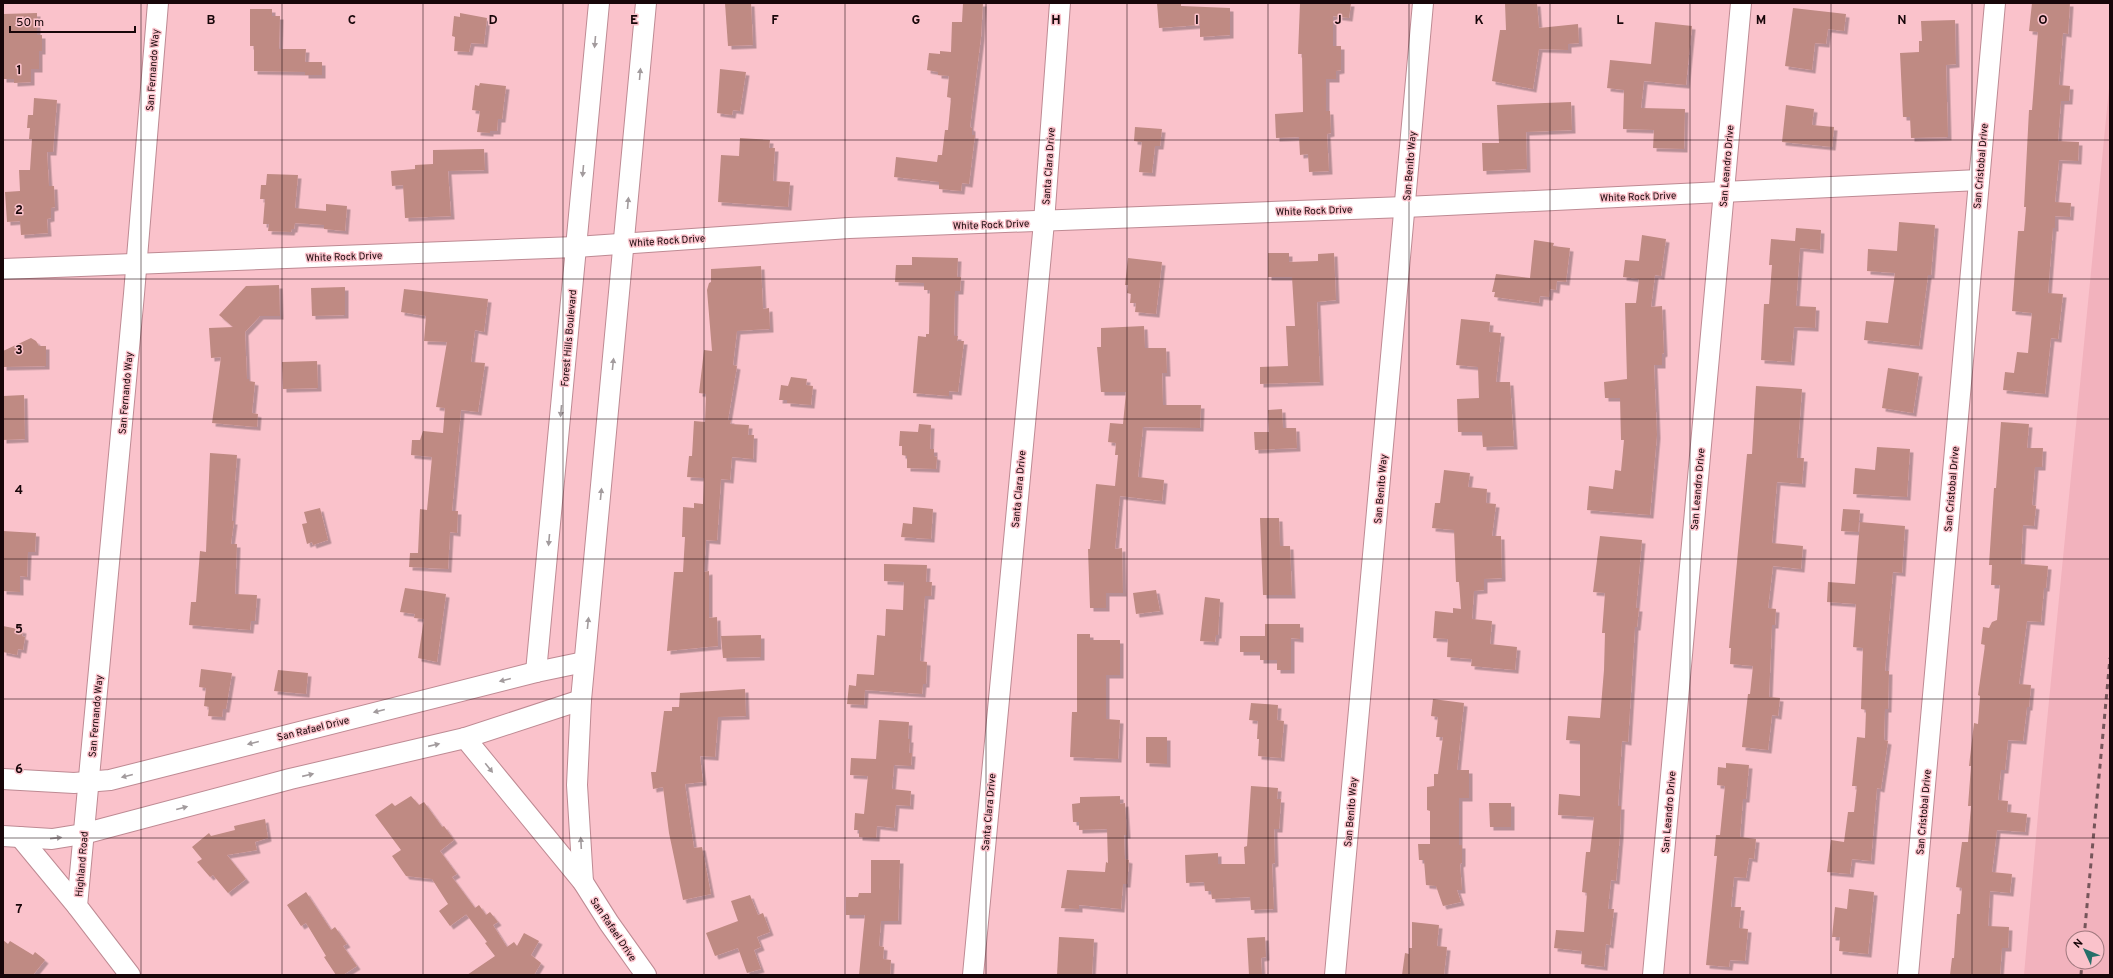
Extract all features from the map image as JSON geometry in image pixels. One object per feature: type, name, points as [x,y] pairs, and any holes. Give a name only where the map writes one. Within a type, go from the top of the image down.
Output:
[{"type":"street","name":"San Fernando Way","points":[[88,783],[137,265],[158,3]]},
{"type":"street","name":"Forest Hills Boulevard","points":[[536,672],[599,3]]},
{"type":"street","points":[[584,662],[625,242],[646,3]]},
{"type":"street","name":"Santa Clara Drive","points":[[973,975],[1044,222],[1060,3]]},
{"type":"street","name":"San Benito Way","points":[[1335,975],[1424,3]]},
{"type":"street","name":"San Leandro Drive","points":[[1653,975],[1741,3]]},
{"type":"street","name":"San Cristobal Drive","points":[[1908,975],[1995,3]]},
{"type":"street","name":"White Rock Drive","points":[[3,269],[137,265],[576,246],[849,228],[1044,222],[1405,207],[1979,180]]},
{"type":"street","name":"San Rafael Drive","points":[[3,779],[88,783],[110,780],[536,672],[584,662],[577,785],[583,882]]},
{"type":"street","points":[[11,836],[52,839],[83,834],[290,779],[464,738],[581,700]]},
{"type":"street","name":"San Rafael Drive","points":[[464,738],[583,882],[609,924],[646,975]]},
{"type":"street","name":"Highland Road","points":[[88,783],[77,906],[130,975]]},
{"type":"street","points":[[11,836],[77,906]]},
{"type":"shaded area","points":[[2110,78],[2110,975],[2024,975],[2039,803]]},
{"type":"building","points":[[725,3],[751,3],[753,45],[728,46]]},
{"type":"building","points":[[963,3],[983,3],[981,37],[970,127],[972,128],[972,135],[975,135],[969,184],[962,183],[961,191],[939,189],[939,182],[894,177],[896,157],[937,162],[938,155],[942,155],[945,130],[948,130],[951,98],[947,97],[949,76],[938,75],[938,72],[927,70],[929,53],[940,54],[940,51],[951,52],[952,22],[962,22]]},
{"type":"building","points":[[1157,3],[1181,3],[1181,6],[1230,8],[1230,35],[1200,37],[1200,25],[1159,28]]},
{"type":"building","points":[[1300,3],[1351,3],[1349,18],[1333,16],[1333,46],[1341,46],[1341,70],[1336,71],[1336,79],[1326,79],[1326,111],[1330,111],[1331,133],[1327,134],[1329,171],[1309,172],[1308,154],[1300,155],[1299,137],[1276,138],[1275,114],[1303,112],[1302,54],[1298,54]]},
{"type":"building","points":[[1505,3],[1537,3],[1539,28],[1578,24],[1579,43],[1568,44],[1568,50],[1539,49],[1533,89],[1492,81],[1500,30],[1506,30]]},
{"type":"building","points":[[2032,3],[2070,3],[2068,34],[2063,33],[2059,85],[2070,86],[2069,101],[2061,101],[2058,141],[2079,142],[2078,161],[2059,160],[2055,202],[2071,203],[2070,217],[2055,216],[2055,228],[2053,228],[2048,293],[2063,294],[2058,339],[2051,338],[2045,394],[2003,390],[2005,372],[2014,373],[2017,352],[2028,353],[2032,313],[2012,311],[2018,231],[2024,231],[2029,110],[2032,110],[2038,32],[2029,31]]},
{"type":"building","points":[[1793,8],[1846,14],[1844,31],[1828,29],[1826,44],[1815,43],[1812,70],[1785,66]]},
{"type":"building","points":[[250,9],[272,9],[272,16],[280,16],[279,49],[306,49],[305,62],[322,62],[322,75],[305,75],[305,72],[254,71],[254,46],[250,46]]},
{"type":"building","points":[[37,13],[37,35],[42,35],[42,51],[39,51],[39,69],[31,69],[31,82],[14,83],[14,79],[3,79],[3,14]]},
{"type":"building","points":[[460,13],[487,18],[484,44],[471,43],[469,52],[454,51],[455,37],[452,36],[454,16],[460,17]]},
{"type":"building","points":[[1955,20],[1956,64],[1946,65],[1948,137],[1911,138],[1910,117],[1903,117],[1900,53],[1919,52],[1919,41],[1922,41],[1921,21]]},
{"type":"building","points":[[1655,22],[1692,26],[1686,85],[1644,81],[1641,108],[1685,109],[1684,149],[1653,148],[1654,130],[1623,129],[1624,90],[1607,88],[1610,60],[1651,64]]},
{"type":"building","points":[[720,69],[746,72],[740,111],[733,110],[732,115],[717,113]]},
{"type":"building","points":[[480,83],[506,86],[502,119],[498,119],[497,131],[490,131],[490,133],[477,132],[480,111],[472,110],[475,85],[479,86]]},
{"type":"building","points":[[34,98],[57,100],[53,152],[47,152],[49,186],[54,186],[55,207],[51,208],[51,218],[47,219],[48,233],[21,235],[20,221],[7,222],[5,192],[20,191],[19,170],[30,170],[32,139],[29,139],[30,128],[27,128],[28,115],[33,115]]},
{"type":"building","points":[[1571,102],[1572,130],[1526,132],[1527,169],[1483,171],[1482,143],[1499,143],[1497,105]]},
{"type":"building","points":[[1786,105],[1814,109],[1812,125],[1834,127],[1832,147],[1782,142]]},
{"type":"building","points":[[1135,127],[1162,129],[1160,146],[1155,146],[1152,173],[1139,172],[1142,142],[1134,141]]},
{"type":"building","points":[[740,138],[770,140],[769,148],[775,148],[773,181],[790,182],[788,207],[718,202],[721,155],[739,156]]},
{"type":"building","points":[[484,149],[485,170],[448,171],[451,216],[405,218],[403,185],[392,186],[391,171],[415,169],[415,165],[433,164],[433,150]]},
{"type":"building","points":[[267,174],[298,175],[295,208],[326,211],[326,204],[347,206],[345,231],[324,229],[324,225],[295,223],[294,229],[292,229],[291,232],[268,231],[269,224],[263,224],[265,199],[260,199],[261,185],[266,185]]},
{"type":"building","points":[[1899,222],[1935,225],[1931,275],[1928,275],[1919,346],[1864,340],[1866,321],[1888,323],[1895,273],[1867,271],[1868,249],[1897,251]]},
{"type":"building","points":[[1796,228],[1821,230],[1820,250],[1800,248],[1796,306],[1816,307],[1815,328],[1794,327],[1791,362],[1761,360],[1764,304],[1769,304],[1772,265],[1769,265],[1771,239],[1795,241]]},
{"type":"building","points":[[1642,235],[1666,239],[1661,276],[1655,275],[1651,307],[1662,306],[1664,353],[1662,354],[1662,365],[1654,365],[1657,435],[1650,515],[1587,510],[1589,486],[1613,489],[1615,470],[1621,471],[1624,440],[1621,440],[1620,398],[1605,398],[1604,382],[1627,379],[1625,303],[1636,303],[1639,279],[1623,277],[1625,260],[1639,261]]},
{"type":"building","points":[[1534,240],[1554,243],[1553,246],[1570,248],[1566,282],[1557,281],[1556,290],[1550,289],[1549,297],[1540,296],[1539,303],[1494,297],[1495,292],[1492,292],[1496,274],[1530,278]]},
{"type":"building","points":[[1268,253],[1289,253],[1289,262],[1318,261],[1318,254],[1334,253],[1336,300],[1317,302],[1320,382],[1260,384],[1260,367],[1288,366],[1286,326],[1295,326],[1292,277],[1268,277]]},
{"type":"building","points":[[912,257],[958,258],[957,277],[961,277],[960,291],[955,291],[954,336],[958,336],[957,341],[964,341],[958,392],[949,391],[949,396],[913,393],[918,336],[926,337],[926,334],[929,334],[930,290],[924,290],[924,283],[895,282],[896,265],[912,265]]},
{"type":"building","points":[[1128,258],[1162,262],[1156,314],[1135,312],[1136,303],[1130,303],[1131,294],[1127,293],[1128,285],[1125,285]]},
{"type":"building","points":[[761,266],[763,309],[769,308],[770,329],[737,331],[733,365],[737,366],[728,420],[731,420],[730,424],[749,425],[748,435],[754,435],[753,459],[732,457],[730,480],[721,479],[717,541],[706,540],[704,572],[709,571],[709,618],[717,617],[718,646],[667,651],[674,572],[683,572],[685,537],[682,537],[683,507],[694,508],[694,503],[703,504],[704,478],[687,477],[689,456],[692,456],[694,421],[705,422],[706,394],[699,393],[704,350],[712,351],[707,290],[709,283],[711,282],[711,269]]},
{"type":"building","points":[[279,285],[280,316],[260,316],[245,332],[247,379],[255,382],[252,413],[258,414],[257,427],[212,423],[221,357],[211,358],[209,328],[233,327],[219,315],[246,286]]},
{"type":"building","points":[[345,287],[345,315],[312,316],[311,288]]},
{"type":"building","points":[[404,289],[488,299],[484,332],[475,330],[471,362],[485,363],[478,412],[461,410],[452,511],[458,511],[457,533],[450,532],[448,569],[409,567],[410,553],[418,553],[420,509],[427,510],[432,457],[411,455],[412,440],[420,440],[423,431],[443,433],[445,408],[436,407],[447,342],[424,341],[426,316],[401,312]]},
{"type":"building","points":[[1461,319],[1490,322],[1489,332],[1501,333],[1496,382],[1510,382],[1514,446],[1483,447],[1482,432],[1458,432],[1457,399],[1479,398],[1478,367],[1456,365]]},
{"type":"building","points":[[1144,326],[1145,348],[1166,348],[1167,373],[1162,373],[1163,405],[1201,405],[1200,428],[1143,427],[1138,477],[1164,480],[1162,501],[1120,496],[1115,549],[1122,548],[1123,593],[1106,593],[1106,608],[1090,608],[1088,549],[1090,549],[1096,484],[1115,486],[1118,455],[1115,455],[1116,443],[1108,442],[1110,423],[1123,424],[1126,392],[1101,392],[1097,347],[1101,347],[1101,328]]},
{"type":"building","points":[[31,338],[36,341],[39,346],[46,346],[46,366],[3,367],[3,351]]},
{"type":"building","points":[[317,361],[318,388],[283,389],[282,362]]},
{"type":"building","points":[[1888,368],[1919,373],[1913,413],[1882,408]]},
{"type":"building","points":[[791,377],[807,379],[806,385],[813,386],[811,405],[787,403],[787,400],[779,400],[781,385],[788,386]]},
{"type":"building","points":[[1756,386],[1802,389],[1797,458],[1804,458],[1802,484],[1777,482],[1772,543],[1803,546],[1801,569],[1773,566],[1768,608],[1776,609],[1775,625],[1772,625],[1769,697],[1780,698],[1778,716],[1772,715],[1768,750],[1742,747],[1753,666],[1730,664],[1731,648],[1729,648],[1747,454],[1752,454]]},
{"type":"building","points":[[24,395],[25,439],[3,440],[3,396]]},
{"type":"building","points":[[1282,409],[1283,428],[1296,428],[1297,448],[1255,450],[1254,432],[1269,432],[1268,410]]},
{"type":"building","points":[[2001,422],[2029,424],[2027,448],[2043,448],[2042,467],[2035,467],[2032,505],[2036,506],[2034,526],[2023,525],[2021,564],[2048,566],[2046,588],[2044,588],[2041,622],[2027,621],[2019,684],[2031,685],[2023,741],[2008,740],[2005,770],[2001,770],[1998,800],[2008,801],[2007,812],[2027,814],[2025,832],[1997,830],[1992,872],[2012,874],[2010,893],[1990,891],[1988,926],[2009,927],[2008,948],[2002,948],[2000,975],[1950,975],[1952,958],[1954,958],[1957,914],[1960,914],[1962,888],[1956,887],[1962,842],[1968,842],[1971,806],[1968,806],[1971,766],[1969,766],[1974,723],[1978,724],[1980,696],[1978,695],[1985,645],[1981,644],[1983,627],[1989,628],[1992,622],[1997,620],[2000,585],[1991,585],[1992,565],[1989,565],[1994,488],[1996,488]]},
{"type":"building","points":[[919,424],[931,425],[930,449],[934,449],[934,456],[937,457],[936,469],[907,468],[907,456],[902,455],[902,446],[899,446],[900,431],[918,432]]},
{"type":"building","points":[[1877,447],[1910,449],[1907,497],[1853,494],[1855,468],[1875,470]]},
{"type":"building","points":[[210,453],[237,455],[232,521],[234,521],[231,544],[237,544],[235,594],[257,595],[255,621],[251,621],[250,630],[189,625],[191,602],[196,602],[200,551],[206,552]]},
{"type":"building","points":[[1444,470],[1470,473],[1468,487],[1487,489],[1486,503],[1496,504],[1492,536],[1501,536],[1502,578],[1484,579],[1484,590],[1474,591],[1472,619],[1492,621],[1490,644],[1517,647],[1515,670],[1471,666],[1472,659],[1447,657],[1448,639],[1433,638],[1435,611],[1453,613],[1453,608],[1461,609],[1459,582],[1456,582],[1454,530],[1432,528],[1435,503],[1440,503]]},
{"type":"building","points":[[913,507],[933,509],[931,539],[901,537],[903,523],[912,524]]},
{"type":"building","points":[[320,508],[328,540],[313,545],[312,542],[307,544],[302,524],[307,523],[304,512]]},
{"type":"building","points":[[1843,509],[1860,510],[1858,532],[1841,531]]},
{"type":"building","points":[[1260,518],[1279,518],[1280,546],[1290,546],[1292,595],[1263,595]]},
{"type":"building","points":[[1860,522],[1905,526],[1902,573],[1893,572],[1885,671],[1889,671],[1888,709],[1885,709],[1884,740],[1888,741],[1881,789],[1877,788],[1871,861],[1852,859],[1850,874],[1827,872],[1831,840],[1844,842],[1848,812],[1854,812],[1857,786],[1852,786],[1857,737],[1865,738],[1866,710],[1861,709],[1863,648],[1853,647],[1856,604],[1827,602],[1828,582],[1855,584]]},
{"type":"building","points":[[3,531],[36,533],[35,552],[28,552],[27,577],[20,576],[20,592],[3,591]]},
{"type":"building","points":[[1600,536],[1642,540],[1636,608],[1639,608],[1637,627],[1635,627],[1628,742],[1622,741],[1618,806],[1621,806],[1620,835],[1616,881],[1611,880],[1608,909],[1614,909],[1610,945],[1606,944],[1604,967],[1581,964],[1582,951],[1554,948],[1556,930],[1584,932],[1587,893],[1582,892],[1586,852],[1590,852],[1594,817],[1558,815],[1559,794],[1580,796],[1580,741],[1566,740],[1568,716],[1600,718],[1604,670],[1605,633],[1602,633],[1605,593],[1593,592]]},
{"type":"building","points":[[884,564],[927,565],[926,582],[932,582],[931,596],[925,596],[920,661],[927,662],[926,684],[923,684],[922,694],[865,690],[864,705],[847,704],[849,685],[856,686],[857,674],[874,675],[877,635],[885,636],[886,609],[903,610],[904,582],[884,581]]},
{"type":"building","points":[[405,588],[446,594],[437,662],[418,658],[424,619],[414,618],[415,614],[400,612]]},
{"type":"building","points":[[1156,590],[1160,611],[1136,614],[1133,593]]},
{"type":"building","points":[[1205,597],[1220,599],[1218,635],[1216,635],[1215,642],[1200,641]]},
{"type":"building","points":[[1265,624],[1300,624],[1300,639],[1291,638],[1291,670],[1277,670],[1277,660],[1260,660],[1260,652],[1240,652],[1240,636],[1265,636]]},
{"type":"building","points":[[3,626],[23,630],[22,636],[25,637],[23,650],[18,649],[17,655],[3,652]]},
{"type":"building","points":[[1077,634],[1090,634],[1090,640],[1120,640],[1120,675],[1106,675],[1106,719],[1120,720],[1118,759],[1070,757],[1072,712],[1077,712]]},
{"type":"building","points":[[761,635],[761,657],[723,658],[721,636]]},
{"type":"building","points":[[201,669],[232,673],[226,709],[223,709],[222,717],[208,716],[209,707],[204,706],[206,688],[199,687]]},
{"type":"building","points":[[278,670],[308,673],[306,694],[274,691]]},
{"type":"building","points":[[745,689],[746,716],[718,717],[715,757],[700,756],[703,782],[685,784],[694,848],[702,847],[711,894],[683,900],[669,833],[663,787],[653,789],[651,772],[656,772],[664,711],[672,711],[672,707],[679,707],[680,693]]},
{"type":"building","points":[[1433,699],[1464,703],[1457,770],[1469,770],[1469,798],[1459,798],[1459,845],[1462,845],[1462,863],[1460,864],[1462,890],[1457,890],[1461,902],[1443,906],[1436,886],[1426,885],[1424,860],[1419,860],[1418,844],[1430,844],[1430,811],[1427,810],[1427,787],[1434,786],[1434,774],[1438,774],[1443,737],[1436,737],[1438,717],[1431,716]]},
{"type":"building","points":[[1251,703],[1278,705],[1277,720],[1284,721],[1281,758],[1258,756],[1258,721],[1249,720]]},
{"type":"building","points":[[879,720],[909,722],[908,739],[910,739],[909,753],[912,753],[911,766],[894,765],[892,789],[911,791],[910,806],[896,805],[894,828],[877,826],[876,838],[859,837],[859,830],[854,830],[855,813],[864,814],[868,776],[850,775],[851,758],[876,759]]},
{"type":"building","points":[[1146,737],[1167,737],[1167,764],[1146,763]]},
{"type":"building","points":[[1726,763],[1749,765],[1746,799],[1743,799],[1740,837],[1756,839],[1754,859],[1749,858],[1746,878],[1734,877],[1731,907],[1741,907],[1739,928],[1748,929],[1745,961],[1730,960],[1729,967],[1706,965],[1717,856],[1714,856],[1716,835],[1720,835],[1725,786],[1717,785],[1718,767],[1726,768]]},
{"type":"building","points":[[1251,786],[1278,788],[1277,799],[1281,799],[1279,829],[1274,829],[1275,863],[1272,864],[1274,909],[1251,910],[1250,897],[1212,899],[1211,891],[1205,891],[1204,882],[1186,883],[1185,855],[1218,853],[1218,864],[1245,864],[1244,847],[1247,846]]},
{"type":"building","points":[[411,796],[419,805],[424,802],[442,827],[444,826],[454,840],[440,851],[457,874],[452,877],[475,908],[479,905],[486,915],[490,912],[498,922],[493,925],[507,947],[514,942],[517,946],[524,933],[539,941],[531,955],[541,963],[534,975],[467,975],[495,956],[485,943],[487,942],[466,914],[450,926],[439,911],[448,904],[432,879],[406,876],[392,856],[401,850],[375,815],[392,803],[395,806]]},
{"type":"building","points":[[1120,796],[1120,804],[1125,803],[1127,835],[1124,835],[1125,859],[1129,860],[1127,884],[1123,884],[1121,909],[1079,905],[1079,909],[1061,908],[1067,870],[1105,872],[1106,862],[1108,863],[1107,829],[1079,830],[1079,822],[1073,822],[1072,804],[1080,803],[1080,797]]},
{"type":"building","points":[[1489,803],[1511,803],[1511,827],[1490,827]]},
{"type":"building","points":[[265,819],[268,838],[255,842],[257,850],[227,855],[246,879],[228,893],[213,875],[210,877],[197,862],[202,859],[192,847],[209,833],[211,836],[235,830],[234,826]]},
{"type":"building","points":[[871,860],[900,860],[898,921],[881,921],[879,946],[884,947],[883,959],[891,960],[890,975],[859,975],[865,915],[846,915],[846,897],[858,897],[859,893],[871,893]]},
{"type":"building","points":[[1849,889],[1874,892],[1868,954],[1839,951],[1840,937],[1832,937],[1835,907],[1847,909]]},
{"type":"building","points":[[306,892],[331,930],[335,927],[347,944],[343,946],[357,966],[343,975],[336,975],[324,957],[326,956],[306,923],[301,926],[287,905]]},
{"type":"building","points":[[750,895],[758,915],[763,913],[770,932],[757,937],[761,947],[754,950],[761,969],[747,973],[738,948],[715,956],[706,933],[738,921],[731,901]]},
{"type":"building","points":[[1412,922],[1439,925],[1437,946],[1447,947],[1444,975],[1402,975],[1405,953],[1409,954],[1409,948],[1412,948]]},
{"type":"building","points":[[1059,937],[1094,939],[1092,975],[1057,975]]},
{"type":"building","points":[[1265,937],[1266,957],[1261,958],[1262,975],[1249,975],[1247,938]]},
{"type":"building","points":[[3,940],[8,944],[10,941],[33,955],[35,952],[45,960],[33,975],[3,975]]},
{"type":"railway","points":[[2085,930],[2110,658]]},
{"type":"railway","points":[[2081,970],[2081,975]]}]
